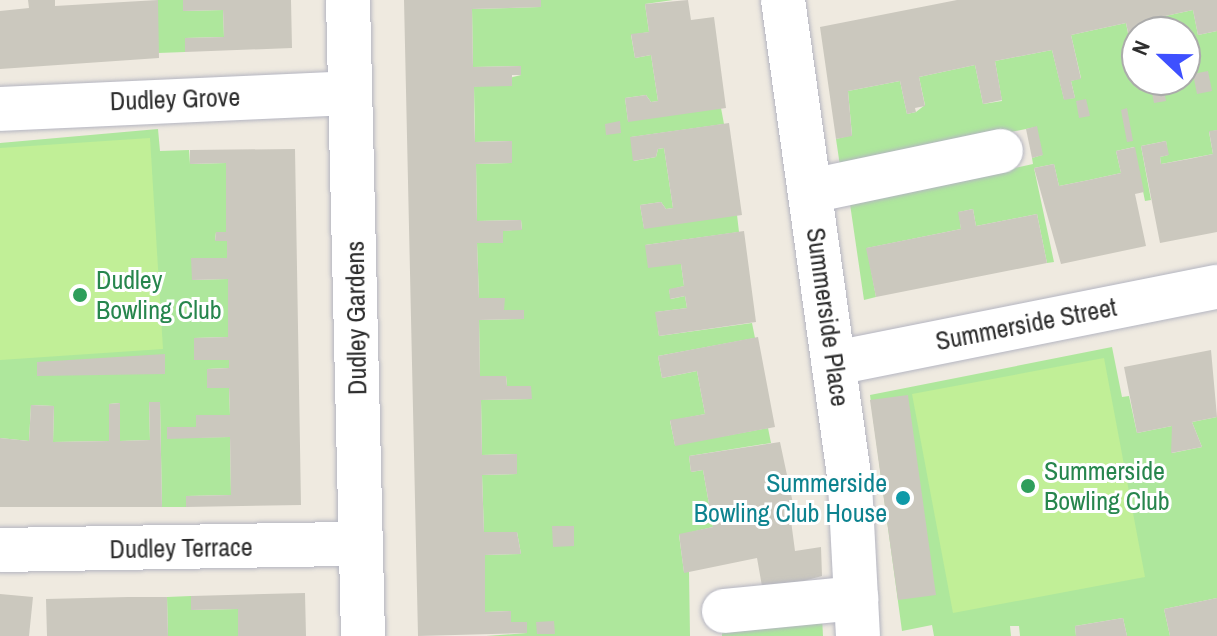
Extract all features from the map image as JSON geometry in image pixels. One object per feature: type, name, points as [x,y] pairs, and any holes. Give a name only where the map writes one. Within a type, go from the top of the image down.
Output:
[{"type":"street","name":"Dudley Gardens","points":[[348,0],[363,636]]},
{"type":"street","name":"Summerside Place","points":[[783,0],[835,363],[857,617]]},
{"type":"street","name":"Dudley Grove","points":[[0,109],[350,93]]},
{"type":"street","points":[[811,191],[1001,151]]},
{"type":"street","name":"Summerside Street","points":[[835,363],[1217,287]]},
{"type":"street","name":"Dudley Terrace","points":[[0,550],[361,544]]},
{"type":"street","points":[[724,611],[857,617]]},
{"type":"green space","points":[[158,0],[183,0],[184,11],[223,10],[224,37],[185,38],[185,52],[158,53]]},
{"type":"green space","points":[[541,0],[673,0],[645,4],[649,32],[631,35],[635,58],[651,55],[658,101],[651,102],[646,95],[625,98],[628,121],[721,108],[724,124],[631,137],[634,161],[656,157],[658,149],[664,148],[673,208],[666,209],[661,202],[640,205],[644,228],[737,215],[739,232],[645,245],[681,264],[684,286],[669,290],[671,299],[685,296],[687,308],[656,312],[659,336],[752,323],[755,338],[658,356],[662,378],[697,371],[705,414],[670,421],[675,445],[768,428],[771,443],[689,456],[691,472],[703,470],[713,527],[679,535],[684,572],[689,572],[690,636],[486,636],[527,633],[527,623],[511,622],[510,611],[485,612],[485,555],[521,554],[517,532],[484,532],[482,475],[517,474],[517,454],[482,455],[481,400],[531,399],[531,386],[507,386],[506,376],[480,376],[479,320],[523,319],[524,310],[504,310],[504,298],[479,298],[477,243],[503,243],[503,231],[522,229],[521,220],[477,221],[476,164],[512,163],[511,141],[475,142],[474,87],[521,75],[521,66],[473,67],[472,9],[540,7]]},
{"type":"green space","points":[[1193,10],[1194,16],[1165,16]]},
{"type":"green space","points":[[1121,24],[1121,96],[1201,96],[1201,34],[1217,31],[1217,130],[1209,132],[1213,154],[1161,164],[1160,157],[1168,155],[1166,141],[1141,146],[1151,200],[1145,201],[1134,147],[1116,151],[1121,173],[1089,180],[1059,186],[1054,164],[1034,168],[1054,262],[1047,263],[1037,214],[976,226],[973,209],[959,212],[961,229],[867,248],[876,297],[864,300],[850,204],[1033,164],[1032,158],[1042,155],[1036,127],[840,166],[836,139],[852,135],[848,91],[900,81],[907,114],[925,105],[919,77],[975,65],[983,104],[1002,101],[995,61],[1052,50],[1064,99],[1075,98],[1071,81],[1081,78],[1071,35]]},
{"type":"green space","points":[[158,129],[160,151],[189,150],[190,164],[226,163],[226,232],[216,232],[215,240],[227,241],[227,258],[192,258],[192,280],[228,279],[228,337],[194,338],[194,360],[229,360],[229,368],[207,369],[229,388],[230,415],[196,415],[196,427],[167,427],[168,438],[230,437],[231,495],[187,496],[186,507],[162,507],[160,402],[149,403],[150,440],[120,441],[119,403],[109,404],[109,441],[53,442],[54,406],[31,405],[29,441],[0,438],[0,143]]},
{"type":"green space","name":"Dudley Bowling Club","points":[[150,138],[163,349],[0,360],[0,148]]},
{"type":"green space","points":[[1112,347],[1122,397],[1129,396],[1137,433],[1172,426],[1172,453],[1202,447],[1192,422],[1217,417],[1217,598],[1164,609],[1170,636],[1127,636],[1123,618],[1075,626],[1076,636],[1020,636],[1019,626],[1010,626],[1011,636],[934,636],[932,625],[902,631],[870,395]]},
{"type":"green space","name":"Summerside Bowling Club","points":[[1104,358],[1145,577],[953,613],[912,394]]},
{"type":"green space","points":[[191,596],[192,610],[238,609],[238,636],[168,636],[167,597]]},
{"type":"green space","points":[[822,617],[823,636],[722,636],[722,626]]},
{"type":"building","points":[[28,0],[55,0],[55,6],[158,0],[159,58],[0,69],[0,11],[29,8]]},
{"type":"building","points":[[183,0],[291,0],[292,48],[185,52],[185,38],[224,37],[223,10],[183,11]]},
{"type":"building","points":[[404,0],[541,0],[541,7],[472,9],[473,67],[521,66],[521,75],[512,75],[512,86],[474,87],[474,115],[475,142],[512,141],[512,163],[476,164],[477,221],[521,220],[522,230],[503,231],[503,243],[477,243],[479,298],[505,298],[504,310],[524,310],[524,319],[479,320],[480,376],[506,376],[507,386],[531,386],[532,399],[481,400],[482,455],[517,454],[517,474],[482,475],[484,532],[517,532],[521,554],[485,555],[485,612],[511,611],[511,622],[527,622],[527,633],[418,636]]},
{"type":"building","points":[[688,0],[691,20],[714,17],[726,108],[628,122],[625,98],[646,95],[651,102],[658,101],[651,55],[635,58],[631,34],[649,32],[645,4]]},
{"type":"building","points":[[957,0],[1217,0],[1217,31],[1201,34],[1201,16],[1194,16],[1193,10],[1165,16],[1121,16],[1121,24],[1071,35],[1081,79],[1071,81],[1075,98],[1064,100],[1052,50],[995,61],[1002,100],[983,104],[975,65],[919,77],[925,106],[907,114],[900,81],[848,91],[852,136],[836,139],[820,27]]},
{"type":"building","points":[[1208,71],[1212,91],[1201,93],[1201,72]]},
{"type":"building","points":[[1153,96],[1165,96],[1166,101],[1154,103]]},
{"type":"building","points":[[1086,99],[1090,116],[1079,118],[1076,101]]},
{"type":"building","points":[[1127,108],[1133,141],[1127,142],[1121,110]]},
{"type":"building","points":[[620,121],[621,133],[606,135],[605,124]]},
{"type":"building","points":[[729,123],[742,215],[644,229],[640,205],[661,202],[666,209],[673,208],[664,148],[658,149],[656,157],[633,161],[630,137]]},
{"type":"building","points":[[1037,126],[1043,155],[1032,158],[1026,129]]},
{"type":"building","points":[[1217,130],[1217,232],[1160,243],[1141,146],[1166,141],[1169,155],[1160,157],[1161,164],[1213,154],[1209,131]]},
{"type":"building","points":[[1135,147],[1144,192],[1135,194],[1146,246],[1061,264],[1034,168],[1054,164],[1059,186],[1089,180],[1121,173],[1116,151]]},
{"type":"building","points":[[295,149],[301,505],[186,507],[186,496],[231,495],[230,437],[167,439],[167,427],[196,427],[196,415],[230,415],[229,388],[207,388],[207,369],[229,368],[229,360],[194,360],[194,338],[228,337],[228,279],[192,280],[191,258],[227,258],[227,241],[215,241],[216,232],[226,232],[226,163],[190,164],[190,150]]},
{"type":"building","points":[[973,209],[976,226],[1037,214],[1047,263],[876,297],[866,248],[961,229],[958,212]]},
{"type":"building","points":[[744,231],[756,322],[659,336],[655,312],[687,308],[685,296],[670,299],[669,289],[684,286],[681,264],[648,268],[645,245]]},
{"type":"building","points":[[758,337],[775,427],[675,446],[670,420],[705,414],[697,371],[662,378],[658,356]]},
{"type":"building","points":[[1211,350],[1217,417],[1192,422],[1202,447],[1171,453],[1172,426],[1137,433],[1124,367]]},
{"type":"building","points":[[165,354],[165,374],[37,376],[37,362]]},
{"type":"building","name":"Summerside Bowling Club House","points":[[908,395],[936,595],[898,600],[870,400]]},
{"type":"building","points":[[149,402],[160,402],[162,507],[0,507],[0,438],[29,441],[31,405],[54,406],[53,442],[109,441],[109,404],[120,403],[120,441],[150,440]]},
{"type":"building","points":[[780,442],[795,513],[790,513],[795,551],[821,547],[822,576],[763,592],[757,558],[684,573],[679,534],[713,527],[703,470],[691,472],[689,456]]},
{"type":"building","points":[[552,526],[574,526],[574,546],[553,547]]},
{"type":"building","points":[[305,593],[306,636],[238,636],[238,609],[191,610],[191,596]]},
{"type":"building","points":[[0,594],[33,597],[29,636],[0,636]]},
{"type":"building","points":[[167,597],[168,636],[47,636],[46,599]]},
{"type":"building","points":[[1217,598],[1217,636],[1170,636],[1164,609]]},
{"type":"building","points":[[1123,618],[1127,636],[1076,636],[1075,626]]},
{"type":"building","points":[[554,621],[555,634],[537,634],[536,622]]},
{"type":"place","name":"Dudley Bowling Club","points":[[80,295]]},
{"type":"place","name":"Summerside Bowling Club","points":[[1028,486]]},
{"type":"place","name":"Summerside Bowling Club House","points":[[903,498]]}]
